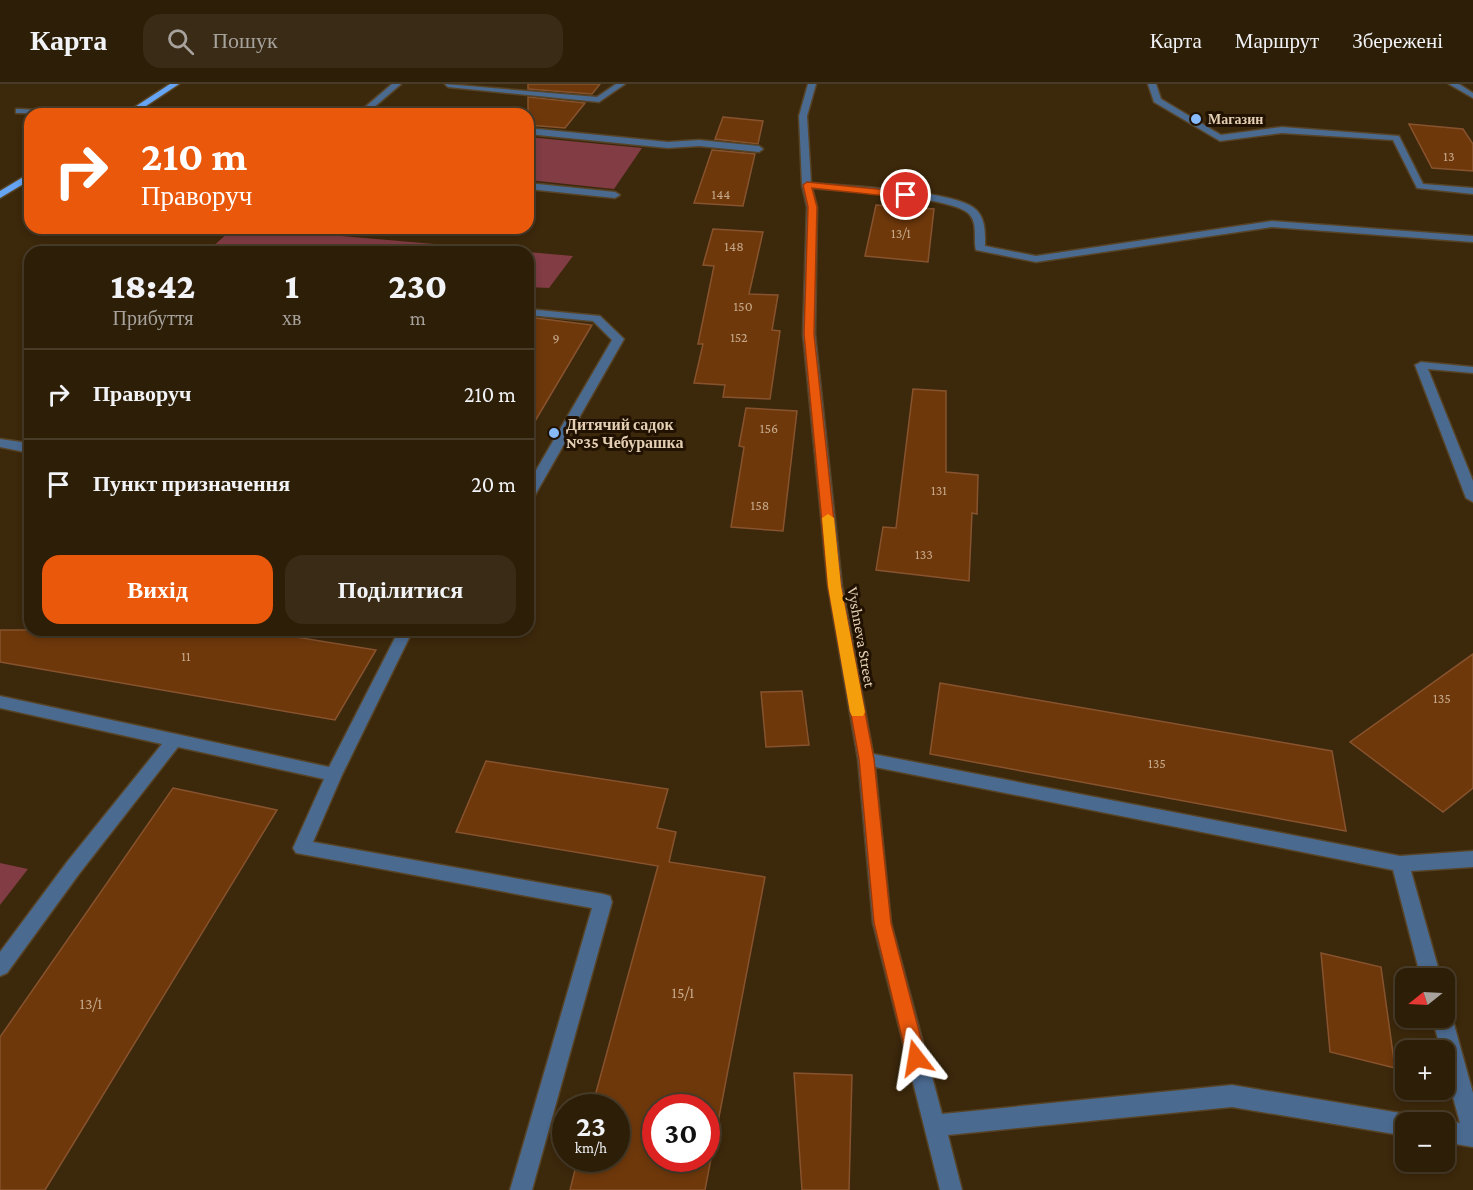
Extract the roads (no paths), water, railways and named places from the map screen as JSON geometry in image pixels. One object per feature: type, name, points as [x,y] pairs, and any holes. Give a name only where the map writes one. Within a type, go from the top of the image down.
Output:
[{"type":"main road","points":[[137,108],[175,84]]},
{"type":"main road","points":[[0,195],[24,180]]},
{"type":"street","points":[[368,108],[398,84]]},
{"type":"street","points":[[450,84],[448,85],[599,100],[621,84]]},
{"type":"street","name":"Vyshneva Street","points":[[812,84],[803,116],[807,185],[812,207],[809,334],[834,586],[866,759],[882,923],[951,1190]]},
{"type":"street","points":[[1152,84],[1156,100],[1220,138],[1282,130],[1396,138],[1420,186],[1473,191]]},
{"type":"street","points":[[1453,84],[1473,96]]},
{"type":"street","points":[[19,111],[24,111]]},
{"type":"street","points":[[534,132],[668,146],[699,143],[759,149]]},
{"type":"street","points":[[807,185],[945,200],[970,208],[980,223],[980,248],[998,254],[1036,260],[1272,224],[1473,239]]},
{"type":"street","points":[[534,187],[615,195]]},
{"type":"street","points":[[534,313],[596,318],[618,339],[534,485]]},
{"type":"street","points":[[1473,369],[1421,365],[1473,498]]},
{"type":"street","points":[[0,443],[24,446]]},
{"type":"street","points":[[403,636],[334,775],[302,848],[603,902],[521,1190]]},
{"type":"street","points":[[0,702],[334,775]]},
{"type":"street","points":[[0,967],[73,868],[174,740]]},
{"type":"street","points":[[866,759],[1400,864],[1473,859]]},
{"type":"street","points":[[1400,864],[1428,968]]},
{"type":"street","points":[[1445,1028],[1473,1134],[1455,1132]]},
{"type":"street","points":[[934,1126],[1232,1096],[1395,1123]]},
{"type":"place","name":"Магазин","points":[[1196,119]]},
{"type":"place","name":"Дитячий садок №35 Чебурашка","points":[[554,433]]}]
